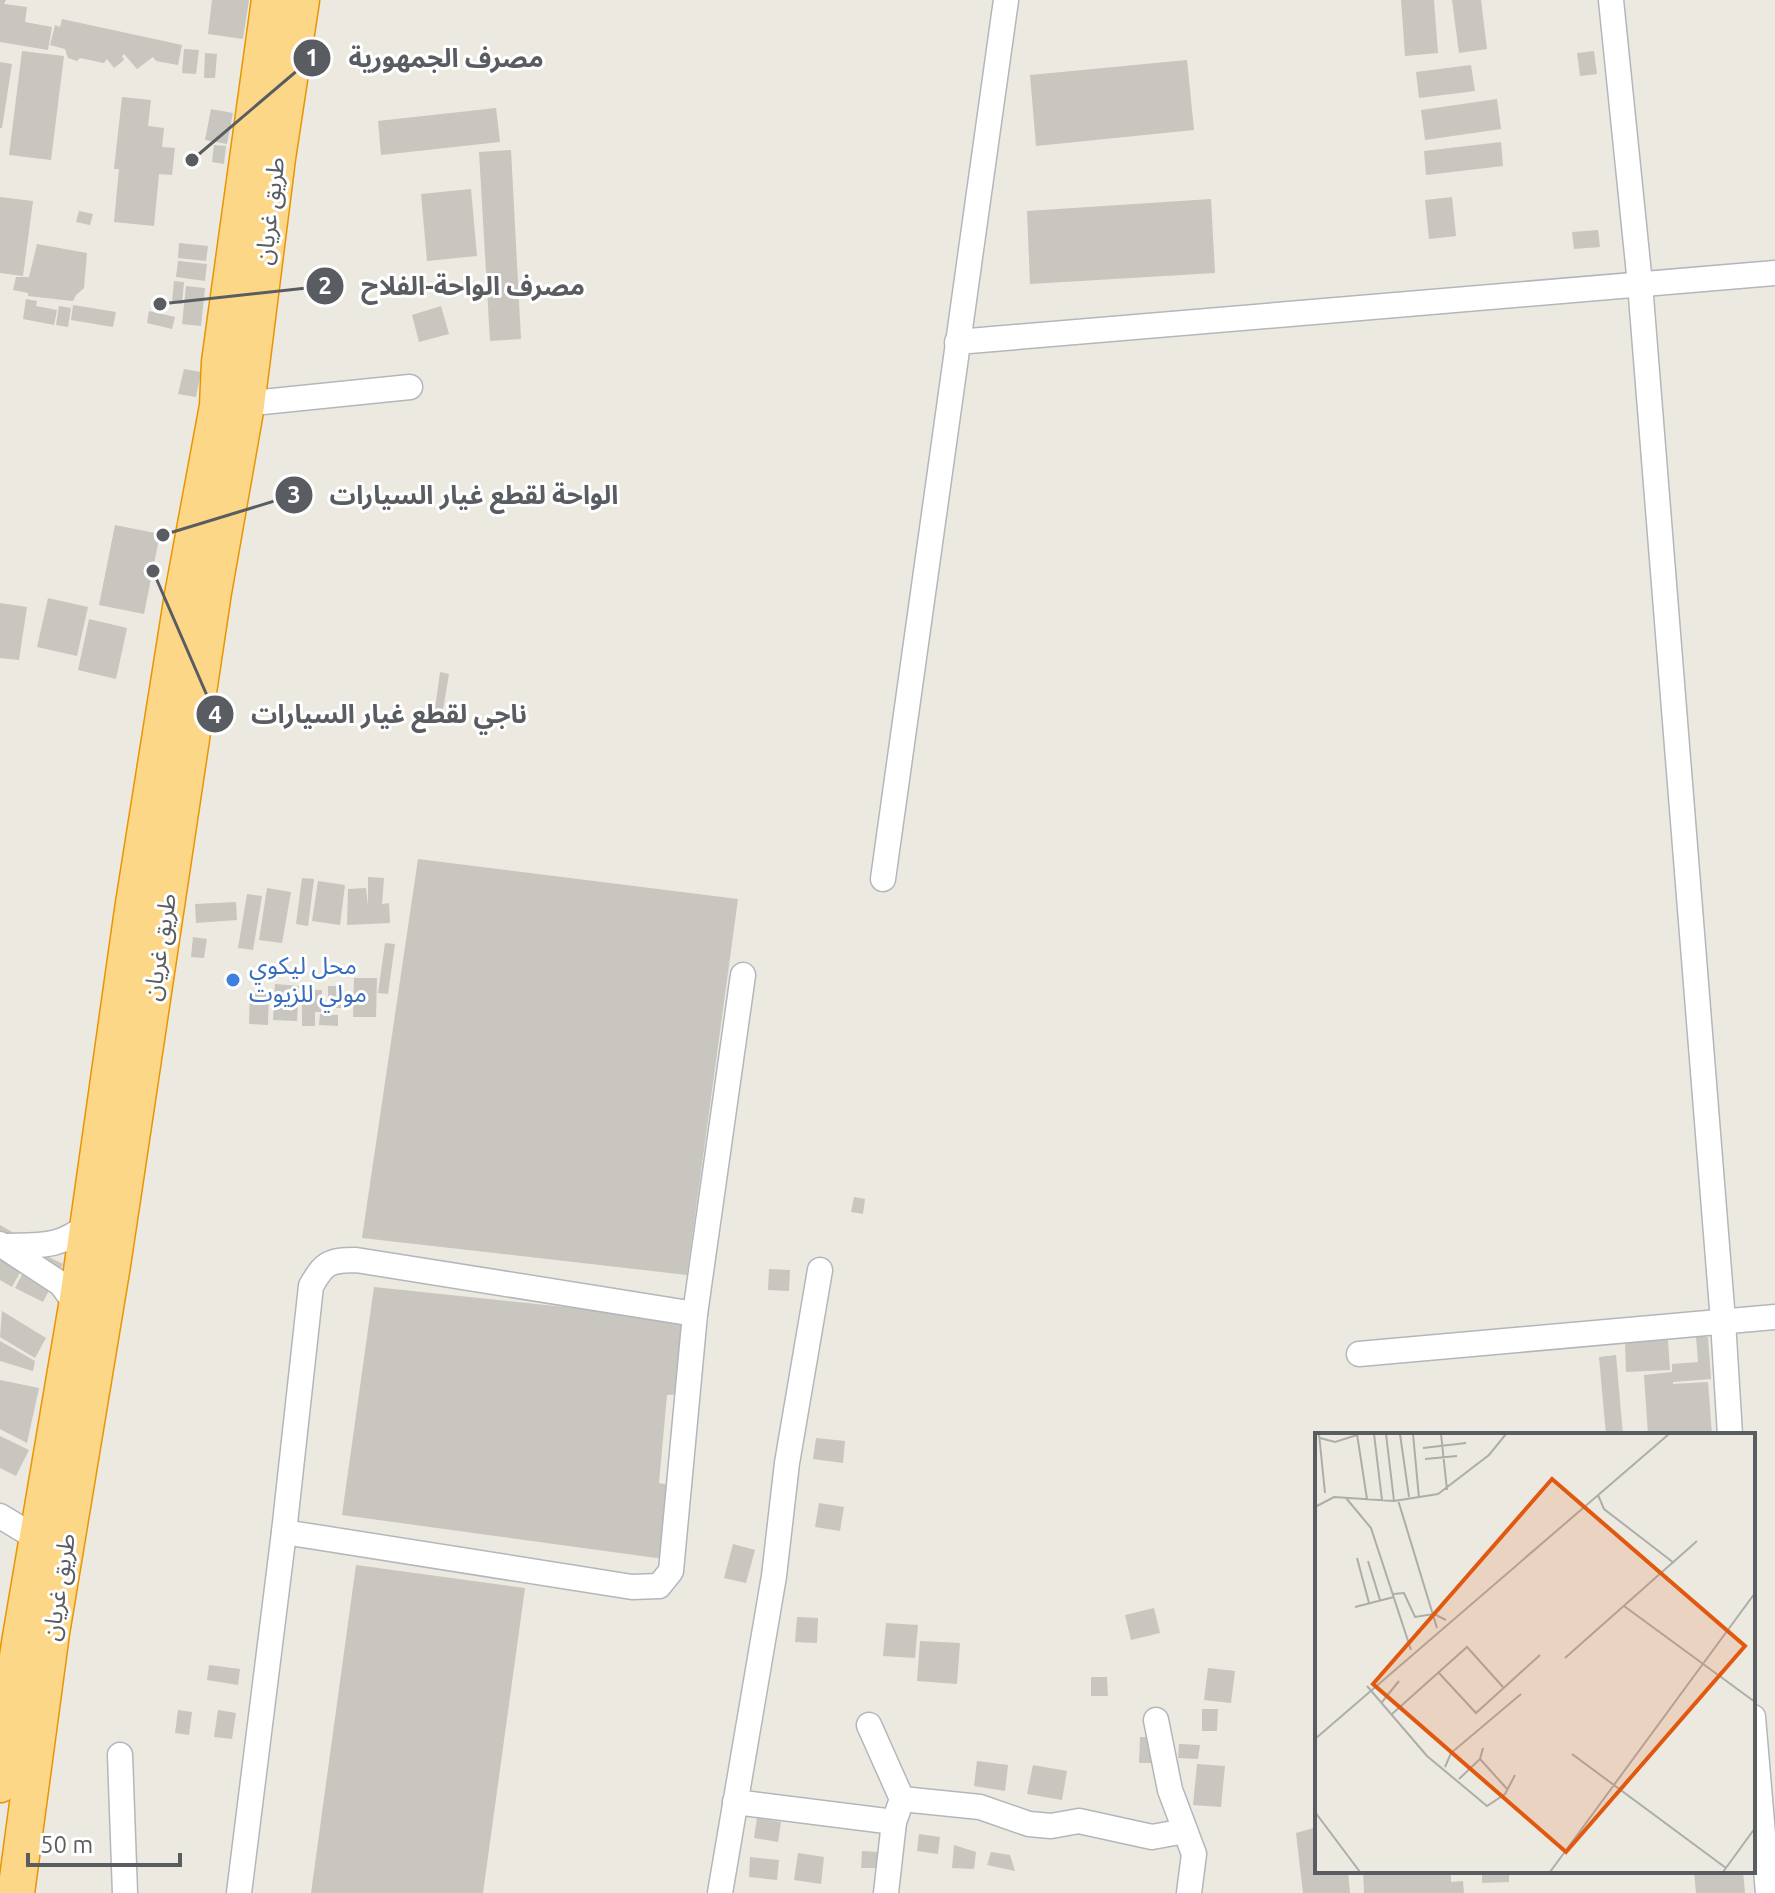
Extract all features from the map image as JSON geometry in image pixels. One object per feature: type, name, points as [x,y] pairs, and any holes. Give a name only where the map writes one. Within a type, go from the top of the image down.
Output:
[{"type":"highway","name":"طريق غريان","points":[[16,1893],[51,1633],[114,1250],[213,592],[232,406],[222,346],[270,0]]},
{"type":"highway","name":"طريق غريان","points":[[0,1784],[20,1643],[77,1306],[183,595],[232,406],[277,158],[301,0]]},
{"type":"street","points":[[883,879],[1006,0]]},
{"type":"street","points":[[1611,0],[1640,284],[1730,1433]]},
{"type":"street","points":[[957,342],[1775,273]]},
{"type":"street","points":[[232,406],[410,387]]},
{"type":"street","points":[[284,1532],[632,1587],[659,1586],[671,1571],[695,1314],[743,975]]},
{"type":"street","points":[[1,1247],[53,1244],[71,1237],[87,1225]]},
{"type":"street","points":[[1,1247],[61,1284],[77,1306]]},
{"type":"street","points":[[239,1893],[311,1286],[321,1268],[336,1260],[356,1260],[695,1314]]},
{"type":"street","points":[[720,1893],[774,1576],[787,1463],[820,1270]]},
{"type":"street","points":[[1359,1354],[1775,1317]]},
{"type":"street","points":[[0,1516],[38,1539]]},
{"type":"street","points":[[1156,1720],[1170,1790],[1194,1854],[1189,1893]]},
{"type":"street","points":[[869,1725],[898,1810],[886,1893]]},
{"type":"street","points":[[1755,1740],[1768,1893]]},
{"type":"street","points":[[120,1755],[125,1893]]},
{"type":"street","points":[[735,1802],[898,1810],[980,1807],[1029,1824],[1051,1826],[1079,1821],[1152,1837],[1185,1831]]},
{"type":"building","points":[[0,0],[6,0],[4,4],[27,7],[25,22],[52,27],[48,50],[0,42]]},
{"type":"building","points":[[212,0],[249,0],[243,39],[208,34]]},
{"type":"building","points":[[1401,0],[1434,0],[1438,53],[1405,56]]},
{"type":"building","points":[[1452,0],[1481,0],[1487,49],[1459,53]]},
{"type":"building","points":[[62,19],[182,45],[178,65],[156,61],[153,57],[137,69],[124,54],[124,60],[114,68],[107,59],[104,63],[68,58],[65,49],[50,45],[55,25],[60,27]]},
{"type":"building","points":[[184,49],[199,50],[196,74],[182,73]]},
{"type":"building","points":[[22,51],[64,56],[51,160],[9,155]]},
{"type":"building","points":[[1594,51],[1597,74],[1580,76],[1577,53]]},
{"type":"building","points":[[205,53],[217,54],[215,78],[204,78]]},
{"type":"building","points":[[1187,60],[1194,130],[1036,146],[1030,75]]},
{"type":"building","points":[[0,62],[12,64],[2,128],[0,128]]},
{"type":"building","points":[[1471,65],[1475,91],[1419,98],[1416,72]]},
{"type":"building","points":[[122,97],[151,100],[148,126],[164,128],[162,147],[175,148],[172,175],[159,174],[154,226],[114,222],[119,169],[114,169]]},
{"type":"building","points":[[1497,99],[1501,129],[1425,140],[1421,110]]},
{"type":"building","points":[[496,108],[500,142],[381,155],[378,121]]},
{"type":"building","points":[[211,109],[233,113],[227,144],[205,140]]},
{"type":"building","points":[[1501,142],[1503,166],[1426,175],[1424,151]]},
{"type":"building","points":[[214,145],[226,146],[224,164],[212,162]]},
{"type":"building","points":[[511,150],[521,339],[490,341],[479,152]]},
{"type":"building","points":[[471,189],[477,256],[427,261],[421,194]]},
{"type":"building","points":[[0,197],[33,201],[23,276],[0,273]]},
{"type":"building","points":[[1452,197],[1456,236],[1429,239],[1425,200]]},
{"type":"building","points":[[1211,199],[1215,273],[1030,284],[1027,211]]},
{"type":"building","points":[[79,211],[93,214],[90,225],[76,222]]},
{"type":"building","points":[[1598,230],[1600,247],[1574,249],[1572,232]]},
{"type":"building","points":[[179,243],[208,246],[206,261],[178,258]]},
{"type":"building","points":[[37,244],[87,253],[84,288],[73,301],[28,296],[28,293],[13,290],[16,277],[29,277]]},
{"type":"building","points":[[178,261],[207,264],[205,281],[176,277]]},
{"type":"building","points":[[174,281],[184,282],[182,304],[172,302]]},
{"type":"building","points":[[186,286],[205,288],[201,326],[182,324]]},
{"type":"building","points":[[26,299],[37,301],[36,306],[57,310],[54,325],[23,319]]},
{"type":"building","points":[[73,305],[116,312],[113,327],[71,320]]},
{"type":"building","points":[[59,306],[71,308],[68,327],[56,325]]},
{"type":"building","points":[[441,306],[449,334],[419,342],[412,315]]},
{"type":"building","points":[[149,311],[175,317],[172,329],[147,323]]},
{"type":"building","points":[[184,369],[201,372],[196,397],[178,394]]},
{"type":"building","points":[[115,525],[160,534],[144,614],[99,605]]},
{"type":"building","points":[[48,598],[88,607],[77,656],[37,647]]},
{"type":"building","points":[[0,603],[27,607],[19,660],[0,658]]},
{"type":"building","points":[[89,619],[127,628],[116,679],[78,670]]},
{"type":"building","points":[[440,672],[449,674],[443,710],[435,709]]},
{"type":"building","points":[[418,859],[738,899],[687,1275],[362,1238]]},
{"type":"building","points":[[368,877],[384,878],[382,904],[389,903],[390,923],[347,925],[348,889],[366,888],[368,906]]},
{"type":"building","points":[[302,878],[314,879],[308,926],[296,924]]},
{"type":"building","points":[[318,881],[345,885],[340,925],[312,921]]},
{"type":"building","points":[[267,888],[291,892],[282,943],[259,940]]},
{"type":"building","points":[[247,894],[262,896],[253,950],[238,948]]},
{"type":"building","points":[[236,902],[237,920],[196,923],[195,904]]},
{"type":"building","points":[[193,937],[207,939],[204,958],[191,957]]},
{"type":"building","points":[[385,943],[395,944],[388,994],[378,993]]},
{"type":"building","points":[[354,978],[377,978],[376,1017],[353,1017]]},
{"type":"building","points":[[275,984],[299,986],[297,1021],[273,1020]]},
{"type":"building","points":[[328,986],[343,986],[343,1008],[328,1008]]},
{"type":"building","points":[[302,990],[322,990],[321,1012],[315,1012],[315,1026],[302,1026]]},
{"type":"building","points":[[250,991],[269,992],[268,1025],[249,1024]]},
{"type":"building","points":[[320,1014],[338,1015],[338,1026],[319,1025]]},
{"type":"building","points":[[854,1197],[865,1199],[863,1214],[851,1212]]},
{"type":"building","points":[[0,1225],[35,1245],[12,1287],[0,1280]]},
{"type":"building","points":[[35,1250],[63,1264],[43,1302],[15,1288]]},
{"type":"building","points":[[769,1269],[790,1270],[789,1291],[768,1290]]},
{"type":"building","points":[[374,1287],[688,1320],[685,1394],[667,1395],[659,1483],[673,1486],[664,1559],[342,1515]]},
{"type":"building","points":[[2,1311],[46,1338],[35,1358],[0,1337]]},
{"type":"building","points":[[1696,1337],[1708,1337],[1711,1379],[1673,1384],[1708,1382],[1712,1433],[1648,1433],[1644,1375],[1672,1372],[1672,1364],[1698,1362]]},
{"type":"building","points":[[1668,1340],[1670,1370],[1626,1372],[1625,1342]]},
{"type":"building","points":[[0,1341],[35,1361],[33,1371],[0,1361]]},
{"type":"building","points":[[1616,1355],[1623,1433],[1606,1433],[1599,1357]]},
{"type":"building","points":[[0,1380],[39,1388],[27,1443],[0,1429]]},
{"type":"building","points":[[0,1436],[29,1450],[16,1476],[0,1468]]},
{"type":"building","points":[[816,1438],[845,1441],[843,1463],[813,1459]]},
{"type":"building","points":[[819,1503],[844,1507],[840,1531],[815,1527]]},
{"type":"building","points":[[733,1544],[755,1550],[746,1583],[724,1578]]},
{"type":"building","points":[[356,1565],[525,1588],[483,1893],[311,1893]]},
{"type":"building","points":[[1154,1608],[1160,1633],[1131,1640],[1125,1615]]},
{"type":"building","points":[[797,1617],[818,1618],[817,1643],[795,1642]]},
{"type":"building","points":[[886,1623],[918,1625],[915,1658],[883,1656]]},
{"type":"building","points":[[920,1641],[960,1643],[957,1684],[917,1681]]},
{"type":"building","points":[[209,1665],[240,1669],[238,1685],[207,1680]]},
{"type":"building","points":[[1208,1668],[1235,1671],[1231,1703],[1204,1700]]},
{"type":"building","points":[[1091,1677],[1107,1677],[1108,1696],[1091,1696]]},
{"type":"building","points":[[1202,1709],[1218,1709],[1217,1731],[1202,1731]]},
{"type":"building","points":[[178,1710],[192,1712],[189,1735],[175,1733]]},
{"type":"building","points":[[218,1710],[236,1713],[232,1739],[214,1737]]},
{"type":"building","points":[[1140,1737],[1162,1737],[1162,1763],[1139,1763]]},
{"type":"building","points":[[1179,1744],[1200,1745],[1198,1759],[1178,1758]]},
{"type":"building","points":[[977,1761],[1008,1765],[1005,1791],[974,1786]]},
{"type":"building","points":[[1197,1764],[1225,1766],[1221,1807],[1193,1805]]},
{"type":"building","points":[[1033,1765],[1067,1771],[1062,1800],[1027,1794]]},
{"type":"building","points":[[757,1818],[781,1822],[778,1842],[754,1838]]},
{"type":"building","points":[[1315,1828],[1315,1873],[1348,1873],[1350,1893],[1303,1893],[1296,1833]]},
{"type":"building","points":[[919,1834],[940,1837],[938,1854],[917,1851]]},
{"type":"building","points":[[954,1845],[976,1852],[974,1869],[952,1868]]},
{"type":"building","points":[[862,1851],[878,1852],[877,1868],[861,1868]]},
{"type":"building","points":[[991,1852],[1010,1855],[1015,1871],[987,1865]]},
{"type":"building","points":[[798,1853],[824,1857],[821,1884],[794,1880]]},
{"type":"building","points":[[750,1857],[779,1860],[777,1880],[749,1877]]},
{"type":"building","points":[[1363,1873],[1451,1873],[1451,1882],[1463,1881],[1464,1893],[1364,1893]]},
{"type":"building","points":[[1482,1873],[1509,1873],[1509,1882],[1482,1883]]},
{"type":"building","points":[[1694,1873],[1743,1873],[1745,1893],[1696,1893]]},
{"type":"place","name":"مصرف الجمهورية","points":[[192,160]]},
{"type":"place","name":"مصرف الواحة-الفلاح","points":[[160,304]]},
{"type":"place","name":"الواحة لقطع غيار السيارات","points":[[163,535]]},
{"type":"place","name":"ناجي لقطع غيار السيارات","points":[[153,571]]},
{"type":"place","name":"محل ليكوي مولي للزيوت","points":[[233,980]]}]
